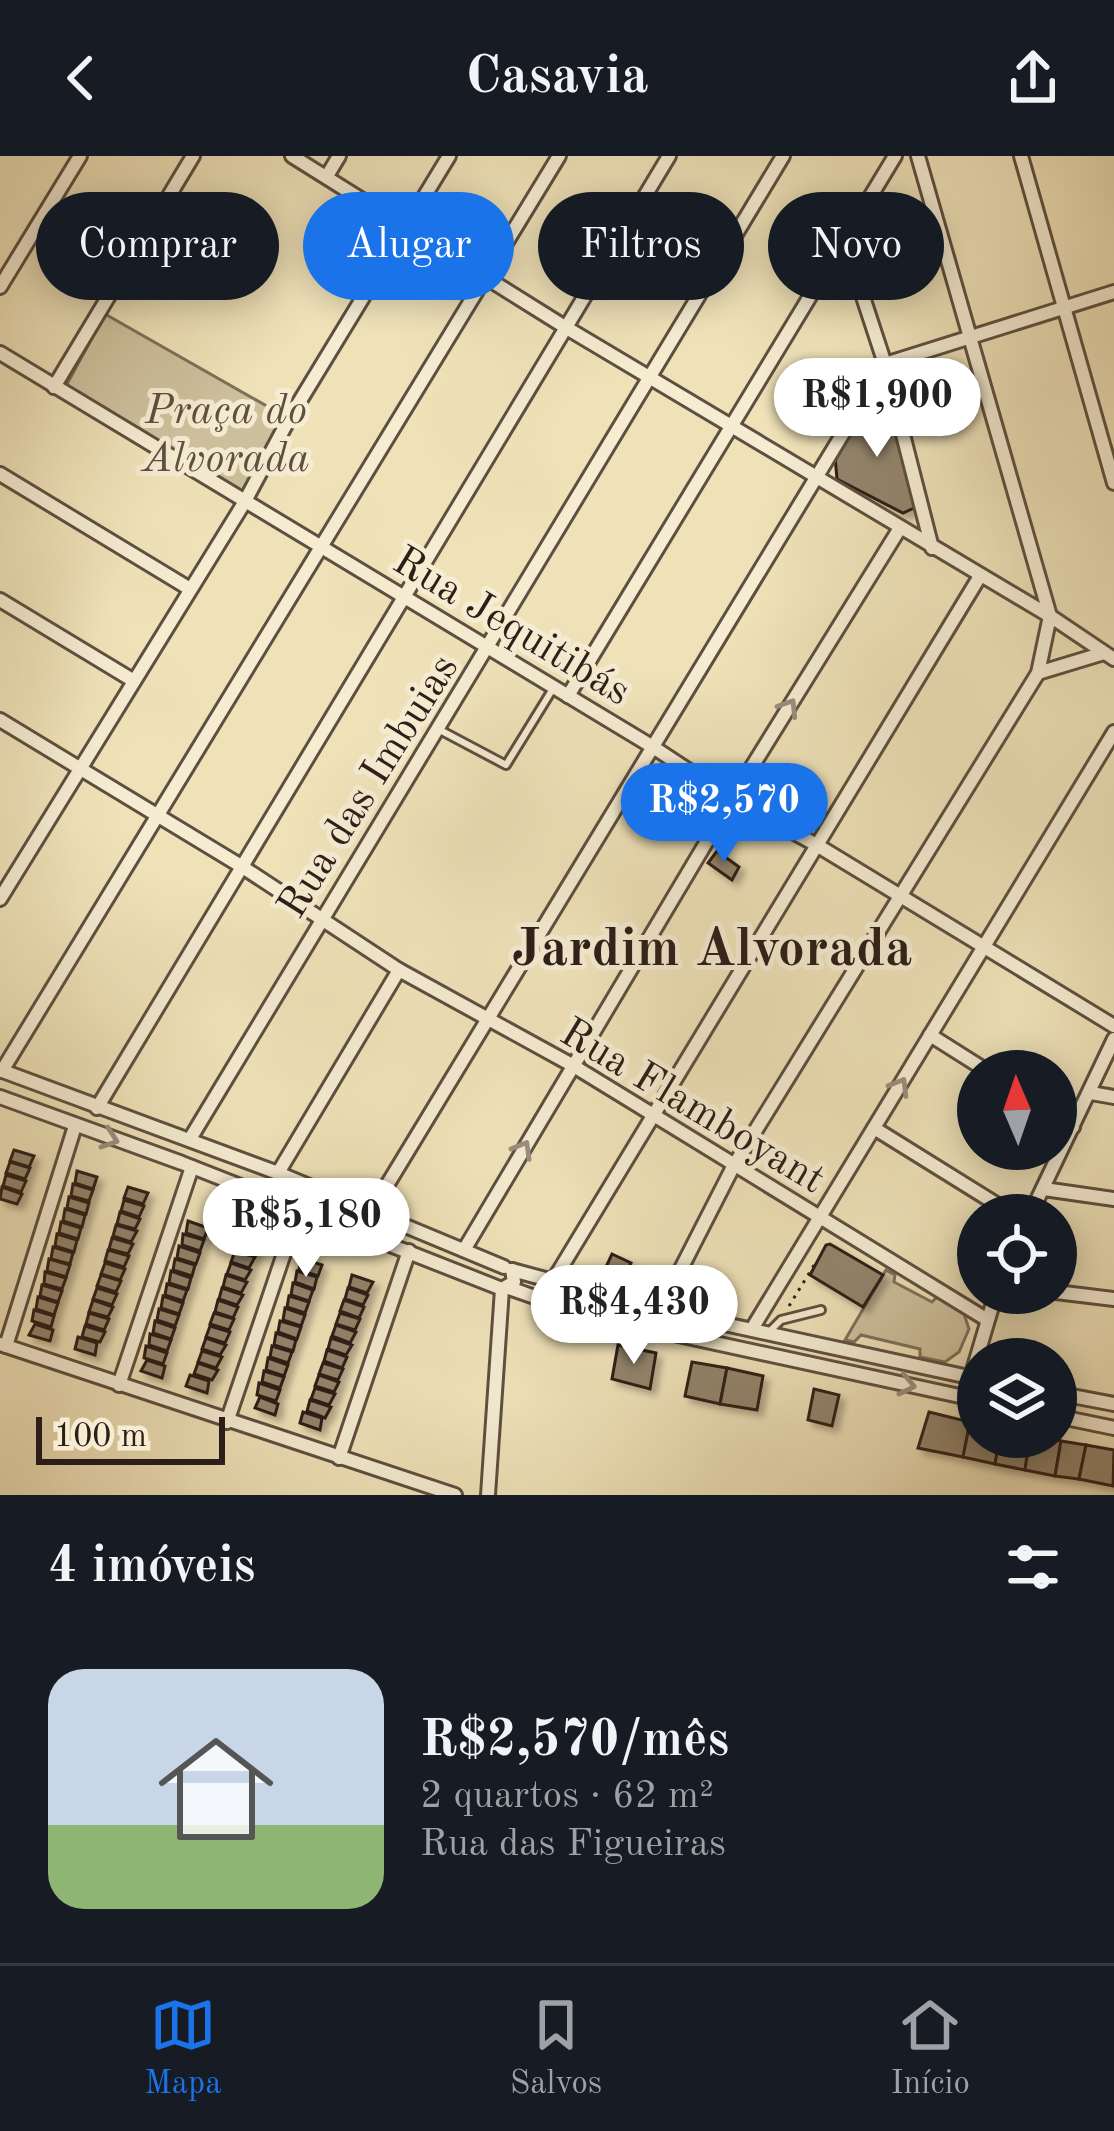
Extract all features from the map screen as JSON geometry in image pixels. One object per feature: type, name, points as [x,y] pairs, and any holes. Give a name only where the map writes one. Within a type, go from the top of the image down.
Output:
[{"type":"street","points":[[0,287],[80,156]]},
{"type":"street","points":[[54,387],[193,156]]},
{"type":"street","points":[[292,156],[351,192]]},
{"type":"street","points":[[327,176],[339,156]]},
{"type":"street","points":[[428,192],[449,156]]},
{"type":"street","points":[[514,230],[560,156]]},
{"type":"street","points":[[97,1108],[669,156]]},
{"type":"street","name":"Rua das Imbuias","points":[[190,1139],[783,156]]},
{"type":"street","points":[[874,192],[895,156]]},
{"type":"street","points":[[660,1310],[733,1167],[1038,673],[1050,616],[918,156]]},
{"type":"street","points":[[1021,156],[1114,483]]},
{"type":"street","points":[[372,1210],[885,364],[1114,292]]},
{"type":"street","points":[[514,295],[1050,616],[1109,656]]},
{"type":"street","points":[[0,898],[244,503],[289,419],[363,300]]},
{"type":"street","points":[[471,300],[1,1071],[278,1173],[508,1269],[660,1310],[957,1374]]},
{"type":"street","points":[[568,696],[809,300]]},
{"type":"street","points":[[864,300],[932,548]]},
{"type":"street","name":"Rua Jequitibás","points":[[0,352],[1114,1026]]},
{"type":"street","points":[[0,475],[190,589]]},
{"type":"street","points":[[464,1250],[732,799],[900,528]]},
{"type":"street","points":[[553,1281],[980,576]]},
{"type":"street","points":[[0,600],[134,681]]},
{"type":"street","points":[[1038,673],[1109,656]]},
{"type":"street","name":"Rua Flamboyant","points":[[0,720],[241,866],[399,970],[652,1113],[733,1167],[986,1318]]},
{"type":"street","points":[[752,1329],[1114,731]]},
{"type":"street","points":[[278,1173],[399,970]]},
{"type":"street","points":[[930,1035],[957,1052]]},
{"type":"street","points":[[1077,1119],[1114,1039]]},
{"type":"street","points":[[1090,1094],[1114,1097]]},
{"type":"street","points":[[0,1097],[586,1315],[957,1395]]},
{"type":"street","points":[[75,1126],[3,1345],[455,1495]]},
{"type":"street","points":[[874,1128],[980,1194]]},
{"type":"street","points":[[119,1384],[192,1167]]},
{"type":"street","points":[[1042,1194],[1053,1170]]},
{"type":"street","points":[[1044,1190],[1114,1199]]},
{"type":"street","points":[[227,1422],[299,1208]]},
{"type":"street","points":[[339,1458],[409,1251]]},
{"type":"street","points":[[488,1495],[501,1287],[493,1274],[508,1269]]},
{"type":"street","points":[[1077,1295],[1114,1299]]},
{"type":"street","points":[[982,1338],[988,1314]]},
{"type":"street","points":[[857,1373],[865,1354]]},
{"type":"street","points":[[1077,1397],[1114,1404]]},
{"type":"street","points":[[1077,1420],[1114,1428]]},
{"type":"lane","points":[[438,729],[506,765],[554,688]]},
{"type":"lane","points":[[769,1333],[781,1320],[821,1310]]},
{"type":"path","points":[[781,1320],[816,1262]]},
{"type":"green space","name":"Praça do Alvorada","points":[[105,314],[286,417],[242,492],[66,386]]},
{"type":"green space","points":[[886,1270],[895,1275],[894,1282],[932,1302],[938,1296],[957,1314],[964,1314],[969,1329],[965,1338],[957,1338],[957,1353],[945,1362],[920,1357],[920,1349],[861,1335],[854,1342],[845,1340]]},
{"type":"building","points":[[880,400],[889,408],[917,496],[914,508],[903,513],[837,479],[835,457],[865,405]]},
{"type":"building","points":[[717,851],[739,867],[732,880],[708,863]]},
{"type":"building","points":[[14,1150],[34,1156],[29,1167],[10,1161]]},
{"type":"building","points":[[10,1162],[30,1168],[25,1179],[6,1173]]},
{"type":"building","points":[[77,1171],[97,1177],[93,1189],[75,1183]]},
{"type":"building","points":[[6,1175],[26,1181],[21,1192],[3,1186]]},
{"type":"building","points":[[73,1184],[93,1190],[89,1201],[71,1196]]},
{"type":"building","points":[[2,1187],[22,1194],[17,1204],[0,1199]]},
{"type":"building","points":[[128,1187],[148,1193],[143,1204],[124,1198]]},
{"type":"building","points":[[69,1197],[89,1203],[86,1214],[67,1208]]},
{"type":"building","points":[[124,1200],[144,1206],[139,1217],[121,1211]]},
{"type":"building","points":[[65,1209],[85,1215],[82,1227],[63,1221]]},
{"type":"building","points":[[120,1212],[140,1219],[135,1229],[117,1224]]},
{"type":"building","points":[[188,1221],[208,1228],[204,1239],[186,1233]]},
{"type":"building","points":[[61,1222],[81,1228],[78,1239],[59,1233]]},
{"type":"building","points":[[116,1225],[137,1231],[131,1242],[113,1236]]},
{"type":"building","points":[[57,1234],[77,1240],[74,1252],[55,1246]]},
{"type":"building","points":[[183,1234],[204,1240],[200,1251],[182,1245]]},
{"type":"building","points":[[112,1238],[133,1244],[128,1254],[109,1249]]},
{"type":"building","points":[[239,1238],[259,1244],[254,1255],[235,1249]]},
{"type":"building","points":[[830,1244],[883,1275],[863,1307],[810,1275]]},
{"type":"building","points":[[179,1246],[200,1253],[196,1264],[177,1258]]},
{"type":"building","points":[[53,1247],[73,1253],[70,1264],[51,1259]]},
{"type":"building","points":[[108,1250],[129,1256],[124,1267],[105,1261]]},
{"type":"building","points":[[235,1251],[255,1257],[249,1268],[231,1262]]},
{"type":"building","points":[[612,1254],[631,1263],[619,1289],[600,1280]]},
{"type":"building","points":[[301,1258],[322,1265],[318,1276],[299,1270]]},
{"type":"building","points":[[49,1259],[70,1265],[66,1277],[47,1271]]},
{"type":"building","points":[[175,1259],[195,1265],[192,1276],[173,1270]]},
{"type":"building","points":[[105,1263],[125,1269],[120,1280],[101,1274]]},
{"type":"building","points":[[231,1263],[251,1270],[245,1280],[227,1274]]},
{"type":"building","points":[[171,1271],[191,1278],[188,1289],[169,1283]]},
{"type":"building","points":[[297,1271],[317,1277],[314,1289],[295,1282]]},
{"type":"building","points":[[45,1272],[66,1278],[62,1289],[44,1284]]},
{"type":"building","points":[[101,1275],[121,1281],[116,1292],[97,1286]]},
{"type":"building","points":[[226,1275],[247,1282],[241,1293],[223,1287]]},
{"type":"building","points":[[352,1275],[373,1282],[367,1293],[349,1287]]},
{"type":"building","points":[[293,1283],[313,1290],[309,1301],[291,1295]]},
{"type":"building","points":[[167,1284],[187,1290],[183,1301],[165,1295]]},
{"type":"building","points":[[42,1285],[62,1291],[58,1302],[40,1296]]},
{"type":"building","points":[[97,1288],[117,1294],[112,1305],[93,1299]]},
{"type":"building","points":[[222,1288],[243,1295],[237,1305],[219,1299]]},
{"type":"building","points":[[348,1288],[368,1295],[363,1305],[345,1299]]},
{"type":"building","points":[[163,1296],[183,1303],[179,1314],[161,1308]]},
{"type":"building","points":[[289,1296],[309,1302],[305,1313],[287,1307]]},
{"type":"building","points":[[38,1297],[58,1303],[54,1315],[36,1309]]},
{"type":"building","points":[[93,1300],[113,1307],[108,1317],[89,1312]]},
{"type":"building","points":[[218,1300],[238,1307],[233,1318],[215,1312]]},
{"type":"building","points":[[344,1300],[364,1307],[359,1318],[340,1311]]},
{"type":"building","points":[[285,1308],[305,1315],[301,1326],[283,1320]]},
{"type":"building","points":[[159,1309],[179,1315],[175,1326],[157,1320]]},
{"type":"building","points":[[34,1310],[54,1316],[51,1327],[32,1321]]},
{"type":"building","points":[[89,1313],[109,1319],[104,1330],[86,1324]]},
{"type":"building","points":[[214,1313],[234,1319],[229,1330],[210,1324]]},
{"type":"building","points":[[340,1313],[360,1319],[355,1330],[336,1324]]},
{"type":"building","points":[[155,1321],[175,1328],[171,1339],[153,1333]]},
{"type":"building","points":[[280,1321],[301,1327],[297,1339],[278,1332]]},
{"type":"building","points":[[35,1324],[53,1330],[50,1341],[29,1335]]},
{"type":"building","points":[[336,1325],[356,1332],[350,1343],[332,1336]]},
{"type":"building","points":[[85,1326],[105,1332],[100,1342],[82,1337]]},
{"type":"building","points":[[210,1326],[230,1332],[225,1343],[206,1337]]},
{"type":"building","points":[[276,1333],[296,1340],[293,1351],[274,1345]]},
{"type":"building","points":[[150,1334],[171,1340],[167,1351],[149,1345]]},
{"type":"building","points":[[78,1337],[97,1343],[95,1355],[75,1349]]},
{"type":"building","points":[[206,1338],[226,1345],[220,1355],[202,1349]]},
{"type":"building","points":[[331,1338],[352,1345],[346,1355],[328,1349]]},
{"type":"building","points":[[618,1345],[656,1353],[650,1389],[612,1379]]},
{"type":"building","points":[[146,1346],[167,1353],[163,1364],[144,1358]]},
{"type":"building","points":[[272,1346],[292,1352],[288,1363],[270,1357]]},
{"type":"building","points":[[327,1350],[347,1357],[342,1368],[324,1361]]},
{"type":"building","points":[[202,1351],[222,1357],[216,1368],[198,1362]]},
{"type":"building","points":[[268,1358],[288,1365],[284,1376],[266,1370]]},
{"type":"building","points":[[147,1360],[165,1366],[162,1378],[141,1371]]},
{"type":"building","points":[[692,1362],[727,1368],[720,1404],[685,1396]]},
{"type":"building","points":[[198,1363],[218,1370],[212,1380],[194,1374]]},
{"type":"building","points":[[323,1363],[343,1369],[338,1380],[319,1374]]},
{"type":"building","points":[[727,1368],[763,1376],[757,1410],[720,1404]]},
{"type":"building","points":[[264,1371],[284,1377],[280,1388],[262,1382]]},
{"type":"building","points":[[190,1375],[209,1381],[207,1393],[186,1386]]},
{"type":"building","points":[[319,1375],[339,1382],[334,1392],[315,1386]]},
{"type":"building","points":[[259,1383],[280,1390],[276,1401],[257,1395]]},
{"type":"building","points":[[315,1388],[335,1394],[329,1405],[311,1399]]},
{"type":"building","points":[[814,1389],[839,1395],[832,1426],[808,1420]]},
{"type":"building","points":[[260,1397],[278,1404],[275,1415],[255,1408]]},
{"type":"building","points":[[310,1400],[331,1407],[325,1418],[307,1411]]},
{"type":"building","points":[[303,1412],[322,1418],[320,1430],[300,1423]]},
{"type":"building","points":[[929,1412],[957,1419],[957,1456],[918,1448]]},
{"type":"building","points":[[1077,1444],[1086,1445],[1079,1479],[1055,1476],[1058,1458],[1077,1458]]},
{"type":"building","points":[[1086,1445],[1114,1450],[1113,1486],[1079,1479]]},
{"type":"building","points":[[996,1458],[1027,1458],[1025,1470],[995,1464]]},
{"type":"building","points":[[1027,1458],[1058,1458],[1055,1476],[1025,1470]]},
{"type":"district","name":"Jardim Alvorada","points":[[712,946]]}]
